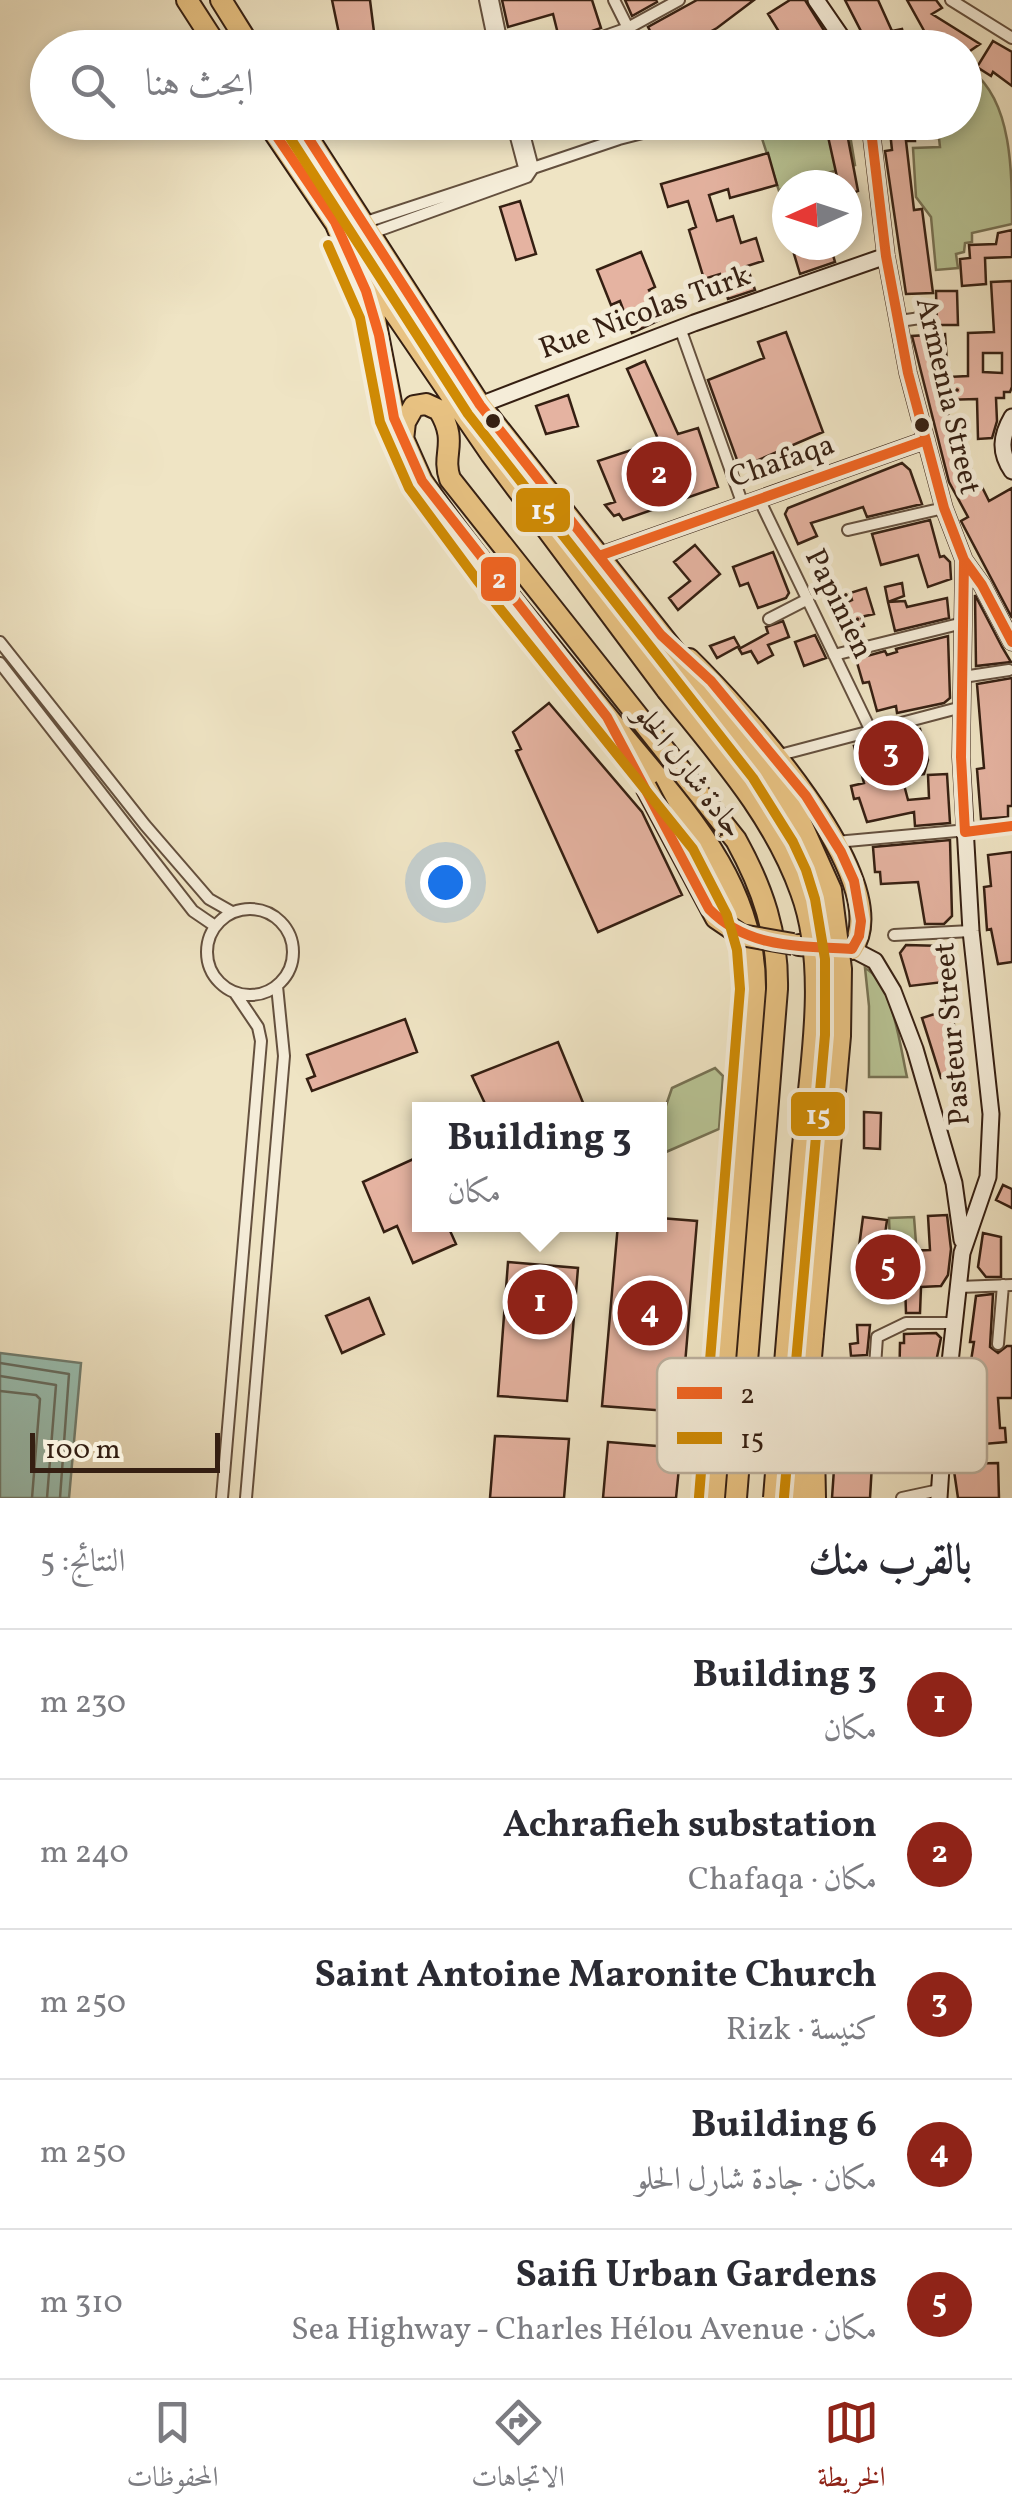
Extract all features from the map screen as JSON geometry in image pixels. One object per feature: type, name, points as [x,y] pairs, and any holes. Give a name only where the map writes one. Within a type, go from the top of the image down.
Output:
[{"type":"highway","points":[[188,0],[207,30]]},
{"type":"highway","points":[[221,0],[239,30]]},
{"type":"highway","points":[[279,140],[491,454],[750,794],[780,843],[802,895],[813,940],[812,1036],[786,1358]]},
{"type":"highway","points":[[309,140],[480,405],[796,812],[822,867],[833,902],[841,969],[840,1036],[810,1358]]},
{"type":"highway","name":"جادة شارل الحلو","points":[[335,222],[374,314],[390,400],[403,442],[431,494],[694,822],[719,860],[743,910],[756,958],[725,1358]]},
{"type":"highway","name":"جادة شارل الحلو","points":[[403,442],[409,411],[426,404],[434,406],[444,417],[451,452],[447,471],[454,486],[736,840],[760,887],[774,932],[777,989],[747,1358]]},
{"type":"highway","points":[[451,452],[466,445],[491,454]]},
{"type":"highway","points":[[607,716],[716,918],[741,935],[852,949],[859,936],[858,900],[850,870],[835,842],[776,756],[712,681],[662,635]]},
{"type":"highway","points":[[812,1334],[813,1358]]},
{"type":"highway","name":"جادة شارل الحلو","points":[[714,1498],[716,1473]]},
{"type":"highway","name":"جادة شارل الحلو","points":[[736,1498],[738,1473]]},
{"type":"highway","points":[[774,1498],[776,1473]]},
{"type":"highway","points":[[799,1498],[801,1473]]},
{"type":"highway","points":[[815,1473],[816,1498]]},
{"type":"street","points":[[486,0],[492,30]]},
{"type":"street","points":[[494,0],[500,30]]},
{"type":"street","points":[[614,0],[628,28]]},
{"type":"street","points":[[622,30],[679,0]]},
{"type":"street","points":[[816,0],[836,30]]},
{"type":"street","points":[[952,0],[1012,38]]},
{"type":"street","points":[[518,140],[528,172]]},
{"type":"street","points":[[524,140],[528,172]]},
{"type":"street","points":[[366,229],[619,140]]},
{"type":"street","name":"Armenia Street","points":[[872,140],[886,256],[908,373],[944,508],[964,560]]},
{"type":"street","name":"Rue Nicolas Turk","points":[[480,405],[680,328],[886,256]]},
{"type":"street","points":[[900,321],[920,318]]},
{"type":"street","points":[[680,328],[743,505]]},
{"type":"street","points":[[1012,416],[1002,448],[1012,471]]},
{"type":"street","name":"Chafaqa","points":[[598,556],[926,440]]},
{"type":"street","name":"Papinien","points":[[760,499],[871,731]]},
{"type":"street","points":[[848,530],[944,508]]},
{"type":"street","points":[[964,560],[1012,642]]},
{"type":"street","name":"Pasteur Street","points":[[950,1358],[962,1253],[988,1177],[990,1114],[965,832],[964,560]]},
{"type":"street","points":[[964,589],[970,582],[982,585]]},
{"type":"street","points":[[769,618],[808,600]]},
{"type":"street","points":[[834,655],[964,623]]},
{"type":"street","points":[[0,642],[209,899],[232,912],[262,910],[282,923],[290,935],[292,963],[277,986],[264,993],[235,993]]},
{"type":"street","points":[[0,663],[193,911],[215,926]]},
{"type":"street","points":[[963,678],[1009,670]]},
{"type":"street","points":[[776,756],[962,707]]},
{"type":"street","points":[[835,842],[1012,826]]},
{"type":"street","points":[[222,1498],[260,1041],[258,1027],[235,993],[216,979],[210,968],[208,940],[215,926],[232,912]]},
{"type":"street","points":[[894,935],[971,931]]},
{"type":"street","points":[[852,949],[869,957],[885,974],[915,1049],[958,1196],[962,1253]]},
{"type":"street","points":[[246,1498],[284,1056],[277,986]]},
{"type":"street","points":[[959,1287],[1008,1285],[998,1344]]},
{"type":"street","points":[[876,1358],[877,1337],[906,1323],[955,1323]]},
{"type":"street","points":[[902,1498],[939,1494]]},
{"type":"shaded area","points":[[982,81],[995,101],[1007,139],[1012,224],[972,233],[972,242],[965,243],[964,252],[956,254],[958,268],[936,270],[931,217],[916,197],[913,148],[940,147],[939,140],[982,140]]},
{"type":"shaded area","points":[[762,140],[851,140],[855,165],[838,170],[772,170]]},
{"type":"shaded area","points":[[865,968],[875,976],[889,1001],[907,1077],[869,1077]]},
{"type":"shaded area","points":[[715,1068],[723,1076],[719,1129],[667,1152],[667,1103],[672,1088]]},
{"type":"shaded area","points":[[914,1217],[916,1243],[890,1244],[889,1218]]},
{"type":"water","points":[[0,1353],[81,1363],[69,1498],[0,1498]]},
{"type":"building","points":[[332,0],[370,0],[374,30],[338,30]]},
{"type":"building","points":[[502,0],[592,0],[601,28],[557,30],[553,14],[508,27]]},
{"type":"building","points":[[625,0],[656,0],[657,2],[632,16]]},
{"type":"building","points":[[697,0],[754,0],[713,30],[648,27]]},
{"type":"building","points":[[790,0],[805,0],[824,30],[778,30],[768,14]]},
{"type":"building","points":[[845,0],[878,0],[892,30],[860,30]]},
{"type":"building","points":[[907,0],[936,0],[942,8],[932,14],[958,30],[924,30]]},
{"type":"building","points":[[993,41],[1012,52],[1012,86],[993,72],[991,76],[982,70],[982,59]]},
{"type":"building","points":[[829,140],[848,140],[854,170],[835,170]]},
{"type":"building","points":[[891,140],[915,140],[906,141],[914,210],[922,209],[933,293],[906,294],[885,151],[892,150]]},
{"type":"building","points":[[768,153],[772,186],[730,198],[728,189],[709,195],[717,221],[733,216],[741,243],[756,238],[763,261],[747,266],[755,290],[728,299],[720,274],[704,279],[689,230],[696,227],[688,201],[668,207],[661,184]]},
{"type":"building","points":[[520,201],[536,254],[516,260],[500,207]]},
{"type":"building","points":[[1012,230],[1012,257],[985,258],[986,284],[962,286],[960,259],[970,258],[969,245],[996,244],[998,233]]},
{"type":"building","points":[[641,252],[655,287],[649,290],[664,318],[632,333],[620,301],[611,305],[597,270]]},
{"type":"building","points":[[796,260],[834,260],[835,262],[800,274]]},
{"type":"building","points":[[1012,281],[1012,387],[1010,392],[1004,392],[1004,398],[996,398],[997,421],[992,438],[978,439],[977,399],[943,400],[952,426],[959,424],[960,440],[976,482],[989,501],[1012,488],[1012,618],[961,521],[968,517],[949,482],[912,336],[945,334],[948,377],[968,376],[968,333],[994,332],[991,282]],"holes":[[[983,353],[1002,353],[1002,373],[983,372]]]},
{"type":"building","points":[[936,291],[957,291],[958,325],[937,325]]},
{"type":"building","points":[[786,332],[823,432],[740,468],[708,380],[764,358],[758,342]]},
{"type":"building","points":[[645,361],[678,434],[698,428],[718,487],[623,520],[605,505],[615,502],[598,461],[659,441],[627,369]]},
{"type":"building","points":[[568,395],[578,426],[546,434],[536,406]]},
{"type":"building","points":[[902,463],[910,470],[922,504],[867,517],[863,507],[811,523],[817,536],[798,544],[785,514],[788,508]]},
{"type":"building","points":[[930,520],[940,557],[950,562],[951,579],[928,587],[918,555],[881,565],[872,534]]},
{"type":"building","points":[[695,545],[720,574],[678,610],[669,598],[690,581],[674,562]]},
{"type":"building","points":[[773,552],[789,593],[786,598],[758,608],[748,583],[740,586],[733,567]]},
{"type":"building","points":[[902,583],[904,596],[888,602],[885,587]]},
{"type":"building","points":[[866,588],[874,614],[861,617],[864,626],[853,629],[845,603],[852,600],[850,593]]},
{"type":"building","points":[[975,595],[1002,647],[1011,662],[976,666]]},
{"type":"building","points":[[947,598],[949,618],[895,631],[888,602],[905,601],[907,607]]},
{"type":"building","points":[[783,621],[789,637],[768,645],[773,655],[758,663],[751,651],[742,654],[739,649],[768,633],[766,627]]},
{"type":"building","points":[[815,635],[826,658],[804,666],[795,642]]},
{"type":"building","points":[[948,636],[950,698],[944,703],[897,713],[896,706],[877,711],[869,682],[863,683],[856,659],[885,651],[887,655],[897,652],[896,649]]},
{"type":"building","points":[[734,637],[739,646],[717,658],[710,646]]},
{"type":"building","points":[[1012,678],[1012,806],[1008,806],[1008,817],[981,819],[977,769],[984,768],[977,684]]},
{"type":"building","points":[[549,703],[642,812],[682,895],[598,932],[516,751],[521,749],[513,732]]},
{"type":"building","points":[[920,729],[928,760],[924,774],[902,777],[908,800],[929,798],[928,775],[947,774],[950,823],[915,826],[914,812],[867,822],[851,786],[864,783],[854,746]]},
{"type":"building","points":[[950,840],[952,916],[944,924],[925,924],[918,882],[881,884],[880,872],[875,872],[873,847]]},
{"type":"building","points":[[1012,852],[1012,962],[998,964],[991,929],[987,930],[984,887],[991,886],[988,855]]},
{"type":"building","points":[[906,945],[944,946],[952,952],[952,981],[910,986],[900,953]]},
{"type":"building","points":[[940,1002],[953,1002],[956,1077],[941,1078],[922,1018],[941,1012]]},
{"type":"building","points":[[405,1019],[417,1052],[312,1091],[307,1079],[315,1076],[307,1055]]},
{"type":"building","points":[[558,1042],[583,1102],[484,1102],[472,1076]]},
{"type":"building","points":[[864,1112],[881,1113],[880,1149],[864,1148]]},
{"type":"building","points":[[412,1160],[412,1232],[451,1232],[456,1244],[413,1263],[397,1226],[384,1232],[363,1182]]},
{"type":"building","points":[[1003,1185],[1012,1189],[1012,1208],[996,1200]]},
{"type":"building","points":[[947,1215],[951,1249],[948,1275],[941,1286],[921,1287],[920,1313],[906,1313],[904,1251],[930,1250],[928,1216]]},
{"type":"building","points":[[863,1217],[887,1220],[883,1250],[859,1247]]},
{"type":"building","points":[[667,1219],[697,1221],[686,1358],[657,1358],[657,1410],[602,1406],[617,1232],[667,1232]]},
{"type":"building","points":[[983,1233],[1001,1237],[1001,1277],[986,1277],[978,1267]]},
{"type":"building","points":[[508,1262],[578,1268],[567,1401],[498,1396]]},
{"type":"building","points":[[993,1294],[990,1347],[998,1353],[1012,1346],[1012,1398],[998,1398],[1000,1428],[1005,1428],[1006,1442],[987,1444],[987,1358],[971,1358],[974,1342],[970,1342],[976,1296]]},
{"type":"building","points":[[369,1298],[384,1334],[342,1353],[326,1316]]},
{"type":"building","points":[[857,1325],[870,1325],[867,1355],[851,1356],[850,1344],[858,1343]]},
{"type":"building","points":[[936,1333],[941,1338],[937,1358],[900,1358],[904,1334]]},
{"type":"building","points":[[495,1436],[569,1439],[564,1498],[490,1498]]},
{"type":"building","points":[[608,1442],[657,1446],[657,1473],[678,1473],[676,1498],[603,1498]]},
{"type":"building","points":[[987,1463],[998,1463],[999,1498],[958,1498],[954,1473],[987,1473]]},
{"type":"building","points":[[834,1473],[871,1473],[870,1498],[832,1498]]},
{"type":"transit line","name":"2","points":[[279,140],[335,222],[366,291],[379,335],[394,418],[422,481],[607,717],[709,909],[740,932],[758,938],[794,946],[852,949],[861,921],[854,881],[806,796],[711,681],[661,635],[480,405],[310,140]]},
{"type":"transit line","name":"15","points":[[291,140],[468,414],[753,778],[806,870],[825,959],[825,1035],[796,1358]]},
{"type":"transit line","name":"2","points":[[872,140],[886,256],[908,373],[944,508],[964,560],[1012,642]]},
{"type":"transit line","name":"15","points":[[328,245],[360,318],[380,422],[409,488],[477,580],[693,849],[727,915],[737,950],[740,989],[710,1358]]},
{"type":"transit line","name":"2","points":[[599,556],[926,440]]},
{"type":"transit line","name":"2","points":[[964,560],[961,757],[965,832],[1012,826]]},
{"type":"transit line","name":"15","points":[[699,1497],[701,1473]]},
{"type":"transit line","name":"15","points":[[784,1497],[786,1473]]},
{"type":"place","name":"Achrafieh substation","points":[[659,474]]},
{"type":"place","name":"Saint Antoine Maronite Church","points":[[891,753]]},
{"type":"place","name":"Saifi Urban Gardens","points":[[888,1267]]},
{"type":"place","name":"Building 3","points":[[540,1302]]},
{"type":"place","name":"Building 6","points":[[650,1313]]}]
